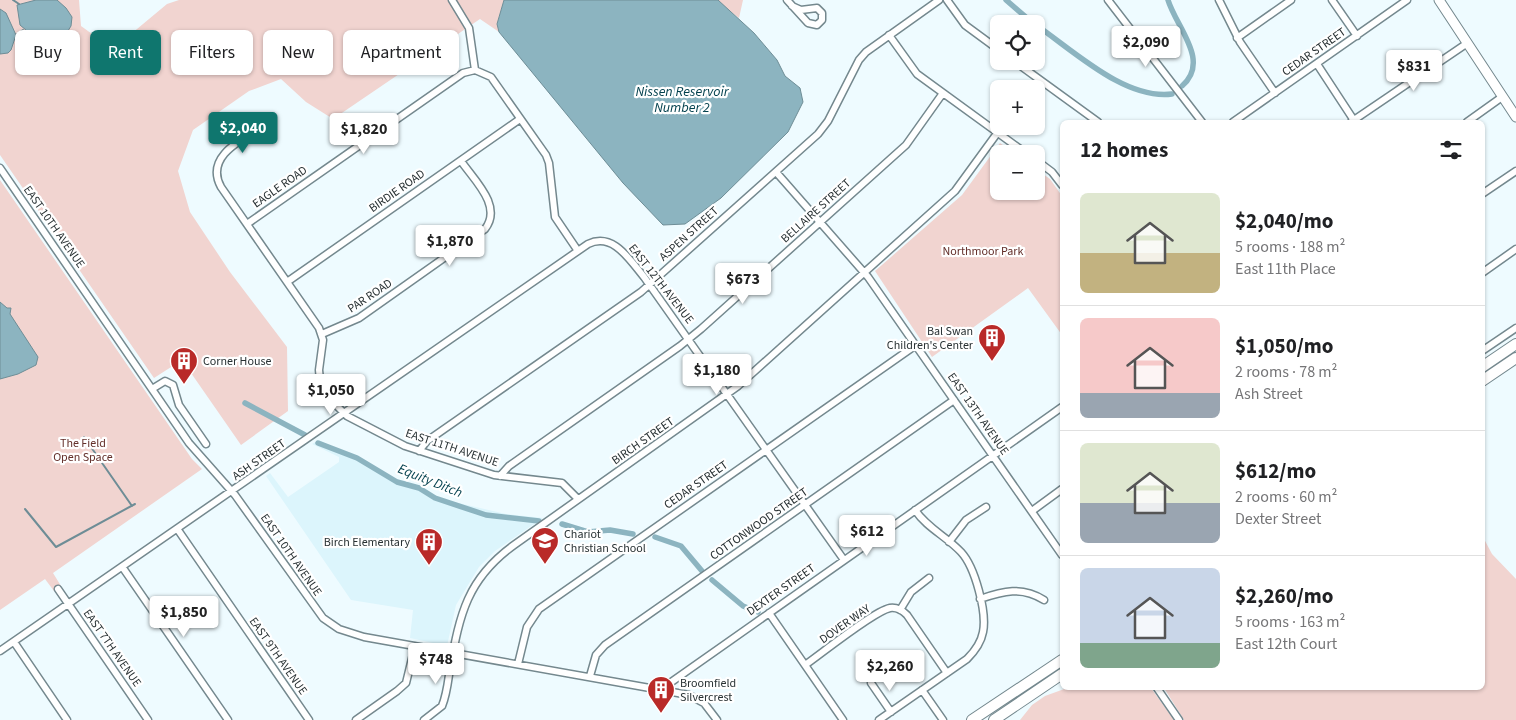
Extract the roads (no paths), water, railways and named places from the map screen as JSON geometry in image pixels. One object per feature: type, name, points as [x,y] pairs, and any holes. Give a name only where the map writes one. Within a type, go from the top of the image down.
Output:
[{"type":"main road","points":[[1439,0],[1466,44],[1516,117]]},
{"type":"main road","points":[[1485,365],[1516,344]]},
{"type":"main road","points":[[1485,379],[1516,358]]},
{"type":"main road","points":[[972,720],[1060,661]]},
{"type":"main road","points":[[994,720],[1060,675]]},
{"type":"street","points":[[452,0],[469,28],[476,70],[491,77],[546,155],[550,171],[555,217],[578,251]]},
{"type":"street","points":[[787,0],[792,6],[810,25],[817,24],[822,20],[822,13],[817,8],[801,10],[792,6]]},
{"type":"street","name":"ASPEN STREET","points":[[419,451],[427,441],[650,284],[818,134],[828,120],[859,60],[889,35],[939,0]]},
{"type":"street","points":[[947,0],[965,25],[990,43]]},
{"type":"street","points":[[1108,0],[1200,120]]},
{"type":"street","points":[[1219,0],[1237,38],[1275,93]]},
{"type":"street","points":[[1237,38],[1291,0]]},
{"type":"street","points":[[1332,0],[1357,36]]},
{"type":"street","name":"CEDAR STREET","points":[[1236,120],[1407,0]]},
{"type":"street","points":[[889,35],[917,74],[990,126]]},
{"type":"street","points":[[1356,120],[1466,44]]},
{"type":"street","points":[[1317,64],[1352,120]]},
{"type":"street","name":"EAGLE ROAD","points":[[247,224],[463,73],[476,70]]},
{"type":"street","points":[[1026,70],[1095,120]]},
{"type":"street","name":"BELLAIRE STREET","points":[[500,476],[509,466],[689,338],[906,145],[943,93]]},
{"type":"street","points":[[1470,120],[1502,97]]},
{"type":"street","name":"BIRDIE ROAD","points":[[287,282],[520,118]]},
{"type":"street","points":[[272,124],[265,125],[219,159],[216,171],[221,187],[322,334]]},
{"type":"street","name":"BIRCH STREET","points":[[424,720],[442,706],[463,606],[484,571],[498,556],[728,394],[954,191],[996,135]]},
{"type":"street","points":[[1002,135],[1015,145]]},
{"type":"street","name":"PAR ROAD","points":[[322,334],[359,318],[484,229],[491,217],[490,203],[461,161]]},
{"type":"street","points":[[1045,167],[1060,182]]},
{"type":"street","name":"EAST 10TH AVENUE","points":[[0,168],[198,455],[233,492],[323,618],[339,629],[354,635],[590,676],[698,699],[717,720]]},
{"type":"street","points":[[1485,192],[1516,171]]},
{"type":"street","name":"EAST 13TH AVENUE","points":[[776,172],[864,272],[1060,552]]},
{"type":"street","name":"EAST 12TH AVENUE","points":[[578,251],[597,240],[610,242],[626,255],[650,284],[689,338],[844,560]]},
{"type":"street","points":[[1485,271],[1516,250]]},
{"type":"street","name":"ASH STREET","points":[[0,652],[578,251]]},
{"type":"street","points":[[1485,349],[1516,328]]},
{"type":"street","name":"EAST 11TH AVENUE","points":[[322,334],[320,380],[345,414],[419,451],[500,476],[558,481],[568,486],[578,500]]},
{"type":"street","name":"CEDAR STREET","points":[[518,664],[527,627],[539,609],[916,345]]},
{"type":"street","points":[[152,389],[165,381],[173,385],[178,405],[206,444]]},
{"type":"street","name":"COTTONWOOD STREET","points":[[590,676],[594,658],[605,645],[954,400]]},
{"type":"street","name":"DEXTER STREET","points":[[660,690],[1060,408]]},
{"type":"street","points":[[1032,511],[1060,490]]},
{"type":"street","points":[[949,542],[966,520],[986,506]]},
{"type":"street","points":[[880,720],[967,658],[978,646],[984,630],[980,599],[970,565],[960,551],[925,523],[915,510]]},
{"type":"street","name":"EAST 9TH AVENUE","points":[[178,530],[309,720]]},
{"type":"street","points":[[123,568],[228,720]]},
{"type":"street","points":[[929,578],[910,592],[900,610],[907,615],[947,673]]},
{"type":"street","name":"EAST 7TH AVENUE","points":[[58,589],[148,720]]},
{"type":"street","points":[[980,599],[1015,590],[1026,591],[1044,600]]},
{"type":"street","name":"DOVER WAY","points":[[805,665],[882,611],[893,608],[900,610]]},
{"type":"street","points":[[769,612],[843,720]]},
{"type":"street","points":[[14,642],[67,720]]},
{"type":"street","points":[[356,720],[398,691],[406,683],[415,646]]},
{"type":"street","points":[[871,683],[891,712]]},
{"type":"street","points":[[922,690],[943,720]]},
{"type":"street","points":[[1158,690],[1179,720]]},
{"type":"water","points":[[36,0],[57,0],[72,17],[71,26],[68,30],[26,30],[20,25],[17,5]]},
{"type":"water","name":"Nissen Reservoir Number 2","points":[[504,0],[718,0],[754,33],[777,60],[785,76],[800,88],[803,102],[788,132],[721,198],[685,224],[663,225],[623,183],[499,32],[497,24]]},
{"type":"water","points":[[0,9],[6,13],[15,33],[15,38],[11,50],[8,53],[0,54]]},
{"type":"water","points":[[0,302],[7,308],[11,308],[10,314],[38,357],[36,365],[18,374],[0,379]]},
{"type":"waterway","points":[[13,0],[19,4]]},
{"type":"waterway","points":[[1006,0],[1024,15]]},
{"type":"waterway","points":[[1168,0],[1189,44],[1192,55],[1193,66],[1190,76],[1182,86]]},
{"type":"waterway","points":[[1045,32],[1083,60],[1118,82],[1154,94],[1172,94]]},
{"type":"waterway","name":"Equity Ditch","points":[[245,403],[305,435]]},
{"type":"waterway","points":[[84,437],[132,506]]},
{"type":"waterway","name":"Equity Ditch","points":[[318,443],[357,458],[397,482],[419,488],[435,498],[486,515],[539,521]]},
{"type":"waterway","points":[[25,509],[56,547],[135,504]]},
{"type":"waterway","name":"Equity Ditch","points":[[562,524],[588,532],[610,530],[633,534]]},
{"type":"waterway","name":"Equity Ditch","points":[[655,537],[681,546],[702,571]]},
{"type":"waterway","name":"Equity Ditch","points":[[712,580],[743,606],[758,612]]},
{"type":"place","name":"Bal Swan Children's Center","points":[[992,362]]},
{"type":"place","name":"Corner House","points":[[184,385]]},
{"type":"place","name":"Chariot Christian School","points":[[545,565]]},
{"type":"place","name":"Birch Elementary","points":[[429,566]]},
{"type":"place","name":"Broomfield Silvercrest","points":[[661,714]]},
{"type":"park label","name":"Northmoor Park","points":[[983,251]]},
{"type":"park label","name":"The Field Open Space","points":[[83,450]]}]
